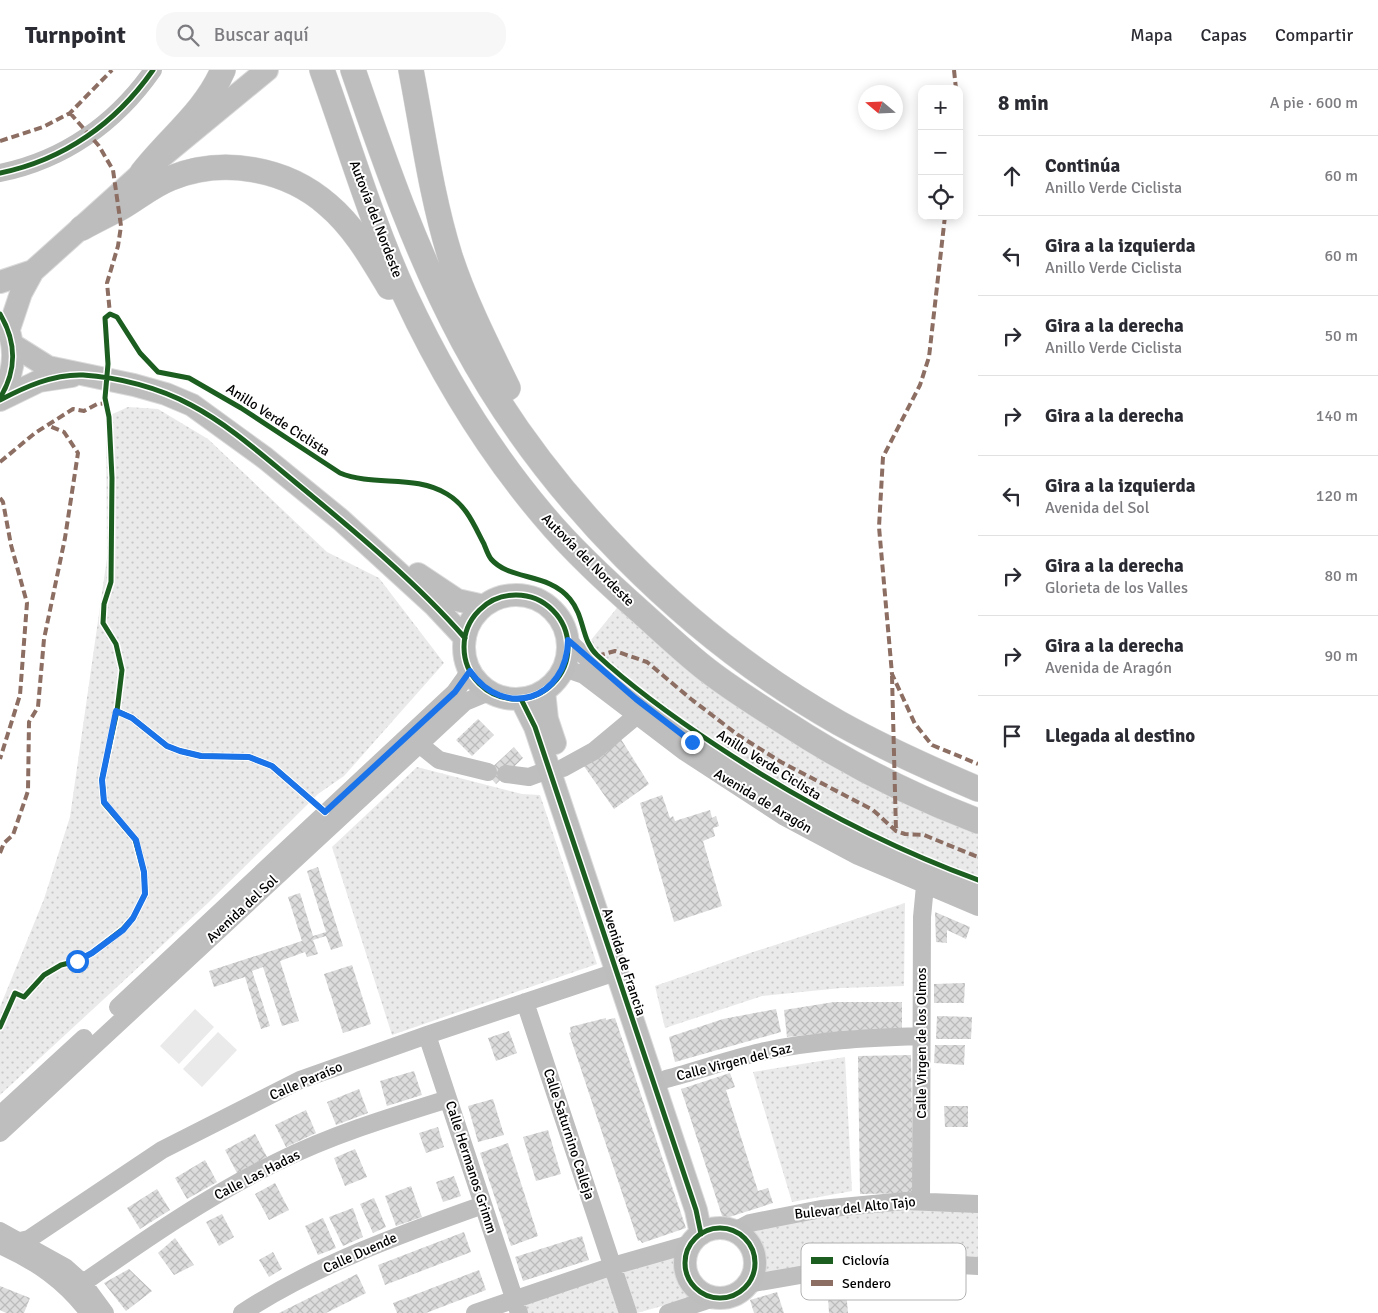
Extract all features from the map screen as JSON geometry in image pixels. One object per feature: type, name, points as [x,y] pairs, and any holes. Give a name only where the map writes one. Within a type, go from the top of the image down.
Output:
[{"type":"highway","points":[[142,173],[161,148],[204,105],[223,70]]},
{"type":"highway","name":"Autovía del Nordeste","points":[[322,70],[394,268],[446,372],[482,432],[543,515],[574,550],[625,598],[702,666],[739,694],[823,748],[898,788],[978,821]]},
{"type":"highway","name":"Autovía del Nordeste","points":[[353,70],[420,253],[464,344],[532,448],[606,536],[680,609],[764,674],[837,722],[874,742],[978,789]]},
{"type":"highway","points":[[411,70],[437,207],[450,257],[470,306],[524,416],[606,536]]},
{"type":"highway","points":[[82,228],[122,207],[154,186],[188,172],[229,167],[270,173],[290,180],[328,204],[357,236],[410,326],[446,372]]},
{"type":"main road","points":[[0,399],[9,383],[14,365],[7,329],[21,292],[33,271],[142,173],[267,70]]},
{"type":"main road","points":[[0,282],[33,271]]},
{"type":"main road","points":[[7,329],[48,367],[134,385],[166,394],[192,405],[258,452],[341,520],[435,606],[465,638]]},
{"type":"main road","points":[[0,399],[39,381],[81,375]]},
{"type":"main road","points":[[341,520],[445,593],[457,600],[484,606]]},
{"type":"main road","points":[[518,595],[536,599],[551,608],[562,623],[568,640],[564,668],[556,681],[544,691],[521,699],[510,699],[489,692],[470,671],[464,649],[465,638],[473,618],[484,606],[500,597],[518,595]]},
{"type":"main road","name":"Avenida de Francia","points":[[544,691],[555,769],[616,972],[696,1210],[710,1234]]},
{"type":"main road","name":"Avenida de Francia","points":[[521,699],[555,769],[666,1079],[710,1234]]},
{"type":"main road","points":[[710,1234],[748,1242],[753,1250],[755,1267],[733,1300],[700,1292],[687,1274],[685,1259],[710,1234]]},
{"type":"street","points":[[0,173],[51,158],[96,131],[129,102],[153,70]]},
{"type":"street","name":"Avenida de Aragón","points":[[568,640],[636,699],[692,742],[739,772],[864,843],[931,874],[978,892]]},
{"type":"street","name":"Avenida de Aragón","points":[[564,668],[584,675],[636,716],[733,785],[783,816],[858,856],[978,908]]},
{"type":"street","name":"Avenida del Sol","points":[[0,1114],[455,692],[470,671]]},
{"type":"street","name":"Avenida del Sol","points":[[0,1133],[465,702],[489,692]]},
{"type":"street","points":[[506,774],[529,777],[555,769],[594,751],[636,716]]},
{"type":"street","points":[[419,744],[439,760],[488,772]]},
{"type":"street","name":"Calle Virgen de los Olmos","points":[[921,1200],[922,908],[925,886]]},
{"type":"street","name":"Calle Paraíso","points":[[20,1242],[29,1239],[162,1150],[300,1080],[427,1035],[616,972]]},
{"type":"street","name":"Calle Saturnino Calleja","points":[[525,1002],[628,1313]]},
{"type":"street","name":"Calle Hermanos Grimm","points":[[427,1035],[517,1306]]},
{"type":"street","name":"Calle Virgen del Saz","points":[[666,1079],[730,1060],[787,1047],[845,1039],[921,1036]]},
{"type":"street","name":"Calle Las Hadas","points":[[83,1284],[172,1220],[277,1162],[377,1121],[448,1099]]},
{"type":"street","name":"Bulevar del Alto Tajo","points":[[475,1313],[517,1306],[613,1266],[750,1223],[822,1209],[921,1200],[978,1204]]},
{"type":"street","name":"Calle Duende","points":[[242,1313],[324,1269],[409,1232],[483,1205]]},
{"type":"street","points":[[0,1231],[65,1267],[83,1284],[105,1313]]},
{"type":"street","points":[[0,1245],[57,1278],[73,1292],[89,1313]]},
{"type":"street","points":[[668,1313],[733,1300],[801,1279]]},
{"type":"shaded area","points":[[128,407],[158,409],[208,439],[327,552],[379,578],[444,663],[344,776],[318,794],[208,903],[0,1095],[0,1007],[44,899],[70,817],[107,558],[106,417]]},
{"type":"shaded area","points":[[625,598],[702,666],[978,821],[978,880],[863,831],[790,792],[719,748],[622,677],[587,645]]},
{"type":"shaded area","points":[[417,767],[522,794],[540,795],[597,964],[392,1035],[332,847]]},
{"type":"shaded area","points":[[905,903],[904,986],[841,988],[762,996],[665,1028],[655,986]]},
{"type":"shaded area","points":[[195,1009],[214,1027],[179,1064],[160,1046]]},
{"type":"shaded area","points":[[218,1032],[237,1050],[202,1087],[183,1069]]},
{"type":"shaded area","points":[[845,1057],[852,1191],[792,1202],[753,1072]]},
{"type":"shaded area","points":[[905,1201],[978,1206],[978,1268],[966,1268],[966,1243],[801,1243],[801,1273],[752,1275],[741,1235],[786,1223]]},
{"type":"shaded area","points":[[681,1252],[679,1278],[684,1287],[694,1297],[637,1313],[623,1269]]},
{"type":"shaded area","points":[[611,1275],[622,1313],[527,1313],[524,1302]]},
{"type":"building","points":[[478,719],[494,735],[472,756],[456,740]]},
{"type":"building","points":[[619,736],[649,784],[614,809],[581,762]]},
{"type":"building","points":[[514,747],[523,758],[496,784],[486,773]]},
{"type":"building","points":[[662,795],[670,818],[673,816],[675,821],[710,810],[712,818],[716,816],[719,826],[713,828],[715,836],[703,841],[722,906],[674,922],[640,803]]},
{"type":"building","points":[[318,867],[343,946],[331,950],[326,936],[313,940],[318,954],[307,957],[305,952],[280,961],[299,1021],[282,1026],[263,967],[252,971],[270,1026],[261,1029],[245,977],[214,987],[209,971],[302,941],[288,897],[300,893],[313,936],[326,932],[307,871]]},
{"type":"building","points":[[935,912],[970,927],[966,939],[947,930],[947,943],[936,942]]},
{"type":"building","points":[[352,965],[371,1024],[343,1033],[324,974]]},
{"type":"building","points":[[965,983],[964,1003],[934,1003],[934,984]]},
{"type":"building","points":[[834,1002],[902,1002],[902,1031],[824,1033],[787,1037],[784,1010]]},
{"type":"building","points":[[776,1009],[781,1032],[675,1062],[669,1037],[723,1019]]},
{"type":"building","points":[[937,1016],[972,1017],[971,1039],[936,1039]]},
{"type":"building","points":[[606,1018],[606,1020],[615,1018],[686,1228],[642,1243],[640,1240],[638,1241],[569,1033],[571,1032],[570,1027]]},
{"type":"building","points":[[509,1031],[517,1053],[496,1061],[488,1038]]},
{"type":"building","points":[[935,1045],[965,1045],[964,1065],[934,1063]]},
{"type":"building","points":[[911,1055],[913,1193],[860,1194],[858,1056]]},
{"type":"building","points":[[414,1071],[422,1095],[387,1106],[380,1081]]},
{"type":"building","points":[[730,1073],[735,1087],[726,1090],[758,1191],[768,1188],[773,1203],[723,1219],[681,1089]]},
{"type":"building","points":[[359,1089],[368,1113],[336,1125],[327,1102]]},
{"type":"building","points":[[493,1099],[504,1135],[478,1142],[468,1106]]},
{"type":"building","points":[[944,1106],[968,1106],[968,1127],[945,1127]]},
{"type":"building","points":[[306,1110],[316,1133],[286,1147],[275,1125]]},
{"type":"building","points":[[438,1127],[444,1147],[426,1153],[419,1133]]},
{"type":"building","points":[[548,1130],[561,1174],[536,1181],[523,1137]]},
{"type":"building","points":[[255,1134],[267,1157],[237,1173],[225,1150]]},
{"type":"building","points":[[508,1143],[538,1236],[511,1246],[480,1153]]},
{"type":"building","points":[[355,1149],[367,1177],[345,1186],[334,1158]]},
{"type":"building","points":[[205,1160],[217,1182],[187,1199],[175,1178]]},
{"type":"building","points":[[454,1176],[461,1196],[443,1202],[436,1182]]},
{"type":"building","points":[[275,1183],[289,1210],[269,1220],[255,1194]]},
{"type":"building","points":[[411,1186],[422,1217],[396,1226],[385,1196]]},
{"type":"building","points":[[157,1189],[170,1210],[140,1229],[127,1208]]},
{"type":"building","points":[[374,1198],[386,1227],[373,1233],[360,1204]]},
{"type":"building","points":[[353,1208],[363,1237],[343,1246],[329,1217]]},
{"type":"building","points":[[222,1214],[234,1237],[219,1246],[206,1222]]},
{"type":"building","points":[[323,1218],[336,1248],[318,1255],[305,1226]]},
{"type":"building","points":[[464,1232],[471,1252],[385,1285],[378,1265]]},
{"type":"building","points":[[582,1236],[589,1260],[523,1281],[515,1257]]},
{"type":"building","points":[[175,1238],[194,1265],[174,1275],[158,1253]]},
{"type":"building","points":[[273,1252],[282,1269],[269,1277],[259,1260]]},
{"type":"building","points":[[129,1269],[152,1291],[126,1311],[104,1283]]},
{"type":"building","points":[[479,1270],[486,1290],[426,1313],[397,1313],[393,1303]]},
{"type":"building","points":[[357,1274],[366,1293],[326,1313],[279,1313]]},
{"type":"building","points":[[0,1286],[30,1298],[24,1313],[6,1313],[0,1310]]},
{"type":"building","points":[[777,1292],[784,1313],[754,1313],[750,1300]]},
{"type":"building","points":[[828,1300],[847,1300],[848,1313],[829,1313]]},
{"type":"marked path","points":[[0,141],[43,127],[70,113],[112,70]]},
{"type":"marked path","points":[[954,70],[956,85]]},
{"type":"marked path","points":[[70,113],[99,146],[113,170],[121,226],[118,246],[107,283],[110,314]]},
{"type":"marked path","points":[[945,220],[929,357],[920,385],[883,457],[879,527],[892,674],[915,724],[932,745],[978,764]]},
{"type":"marked path","points":[[0,462],[35,433],[73,409],[84,411],[97,404],[107,403]]},
{"type":"marked path","points":[[0,853],[4,843],[13,835],[28,791],[29,722],[38,707],[44,639],[65,538],[78,453],[64,432],[49,426]]},
{"type":"marked path","points":[[0,498],[3,502],[11,545],[27,603],[20,695],[0,759]]},
{"type":"marked path","points":[[597,656],[615,651],[647,662],[738,735],[781,762],[873,810],[896,831],[905,834],[924,835],[978,857]]},
{"type":"marked path","points":[[892,676],[896,831]]},
{"type":"cycle path","points":[[0,173],[46,159],[67,149],[87,136],[122,107],[153,70]]},
{"type":"cycle path","points":[[0,314],[10,335],[13,356],[10,377],[0,398]]},
{"type":"cycle path","name":"Anillo Verde Ciclista","points":[[0,1027],[15,993],[24,997],[44,975],[61,965],[77,961],[92,953],[123,929],[133,918],[145,894],[144,872],[135,839],[104,803],[102,779],[117,711],[122,670],[116,644],[103,623],[104,604],[111,582],[112,478],[109,417],[105,398],[108,364],[105,318],[110,314],[117,317],[140,353],[158,372],[189,378],[241,408],[340,473],[367,479],[422,484],[447,494],[465,510],[491,559],[499,566],[508,571],[551,584],[570,599],[575,606],[592,649],[640,692],[748,766],[812,804],[876,837],[943,867],[978,880]]},
{"type":"cycle path","points":[[0,400],[29,386],[50,379],[83,375],[138,384],[166,393],[191,405],[245,441],[339,518],[405,576],[465,638]]},
{"type":"cycle path","points":[[516,595],[536,599],[553,610],[564,627],[568,647],[564,667],[553,684],[536,695],[516,699],[496,695],[479,684],[468,667],[464,647],[468,627],[479,610],[496,599],[516,595]]},
{"type":"cycle path","points":[[521,699],[535,727],[696,1210],[701,1234]]},
{"type":"cycle path","points":[[117,711],[132,718],[167,746],[180,751],[201,756],[249,757],[272,766],[325,812]]},
{"type":"cycle path","points":[[720,1228],[733,1231],[745,1238],[752,1250],[755,1263],[752,1276],[745,1288],[733,1295],[720,1298],[707,1295],[695,1288],[688,1276],[685,1263],[688,1250],[695,1238],[707,1231],[720,1228]]},
{"type":"route","points":[[77,961],[92,953],[123,930],[133,918],[145,894],[144,872],[136,840],[118,821],[104,802],[102,780],[116,711],[132,718],[167,746],[180,751],[201,756],[249,757],[272,766],[325,812],[455,692],[470,671],[489,692],[499,696],[510,699],[533,696],[544,691],[556,681],[564,668],[568,640],[636,699],[692,742]]}]
